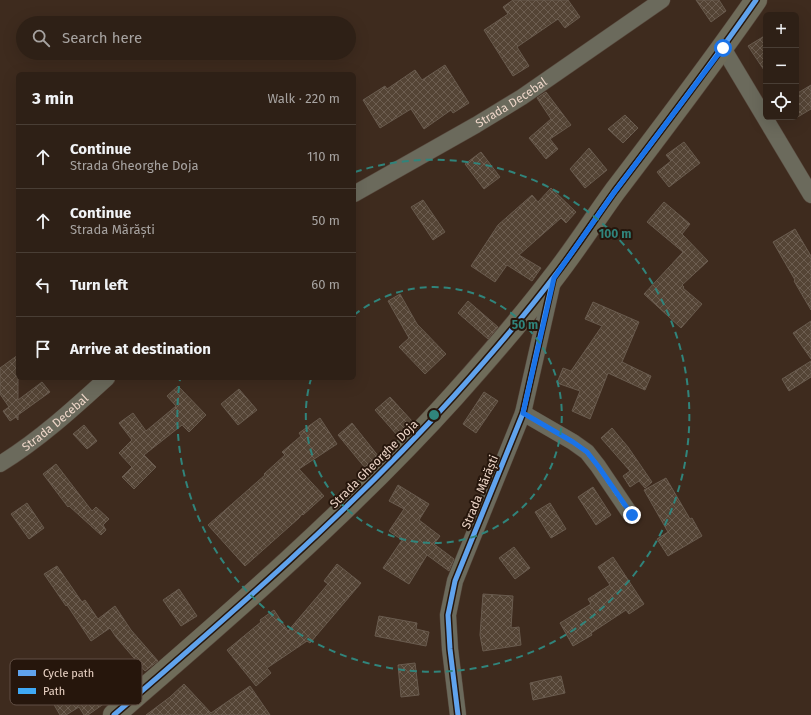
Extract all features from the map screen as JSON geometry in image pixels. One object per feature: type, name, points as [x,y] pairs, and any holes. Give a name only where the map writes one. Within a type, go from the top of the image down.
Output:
[{"type":"street","name":"Strada Decebal","points":[[356,193],[476,125],[522,97],[662,0]]},
{"type":"street","name":"Strada Gheorghe Doja","points":[[142,691],[242,604],[323,529],[396,457],[452,398],[554,278],[613,194],[723,48],[756,0]]},
{"type":"street","points":[[723,48],[811,195]]},
{"type":"street","name":"Strada Mărăști","points":[[458,715],[450,649],[448,615],[455,582],[523,413],[554,278]]},
{"type":"street","name":"Strada Decebal","points":[[0,464],[18,453],[46,432],[105,380]]},
{"type":"street","points":[[523,413],[573,442],[587,452],[632,515]]},
{"type":"street","name":"Strada Gheorghe Doja","points":[[114,715],[126,705]]},
{"type":"building","points":[[513,0],[568,0],[580,17],[565,28],[558,19],[517,47],[529,66],[513,76],[484,30],[508,14],[503,7]]},
{"type":"building","points":[[696,0],[719,0],[726,11],[711,22]]},
{"type":"building","points":[[763,37],[763,68],[748,46]]},
{"type":"building","points":[[445,65],[469,103],[453,113],[451,110],[424,129],[411,109],[380,128],[363,100],[385,86],[387,89],[415,70],[422,80]]},
{"type":"building","points":[[811,85],[811,109],[799,116],[799,92]]},
{"type":"building","points":[[546,92],[571,125],[550,139],[558,149],[546,159],[529,138],[551,119],[537,98]]},
{"type":"building","points":[[625,115],[638,128],[623,143],[608,129]]},
{"type":"building","points":[[684,142],[700,163],[669,187],[657,172],[671,161],[666,155]]},
{"type":"building","points":[[589,148],[607,170],[585,188],[570,169]]},
{"type":"building","points":[[481,152],[500,177],[484,189],[465,164]]},
{"type":"building","points":[[551,188],[576,212],[566,223],[561,218],[519,255],[541,268],[532,281],[507,265],[495,282],[471,266],[498,225],[532,195],[538,202]]},
{"type":"building","points":[[423,200],[445,232],[433,240],[411,207]]},
{"type":"building","points":[[664,202],[690,224],[682,234],[708,261],[682,285],[684,287],[683,288],[702,304],[681,328],[644,294],[683,252],[647,222]]},
{"type":"building","points":[[795,229],[811,256],[811,310],[773,242]]},
{"type":"building","points":[[400,294],[417,324],[446,354],[425,374],[399,347],[409,338],[388,301]]},
{"type":"building","points":[[468,301],[498,327],[488,339],[458,313]]},
{"type":"building","points":[[593,302],[639,322],[622,362],[651,376],[645,390],[608,373],[590,419],[572,411],[580,391],[557,383],[563,368],[571,371],[602,326],[585,319]]},
{"type":"building","points":[[811,321],[811,359],[793,333]]},
{"type":"building","points":[[16,356],[18,400],[42,382],[50,392],[18,415],[18,420],[16,417],[10,421],[3,411],[9,407],[0,394],[0,368]]},
{"type":"building","points":[[811,361],[811,377],[789,391],[782,379]]},
{"type":"building","points":[[178,386],[206,415],[189,432],[182,425],[144,455],[156,467],[134,489],[122,477],[132,467],[119,453],[132,440],[119,423],[133,413],[146,431],[176,406],[167,396]]},
{"type":"building","points":[[239,389],[257,410],[238,425],[221,404]]},
{"type":"building","points":[[484,392],[498,401],[476,433],[463,424]]},
{"type":"building","points":[[390,397],[412,421],[397,435],[375,410]]},
{"type":"building","points":[[320,418],[337,444],[299,469],[324,496],[245,566],[208,525],[265,475],[264,474],[285,455],[282,452],[301,436],[299,433]]},
{"type":"building","points":[[352,423],[379,457],[366,469],[338,435]]},
{"type":"building","points":[[84,425],[97,441],[87,449],[73,434]]},
{"type":"building","points":[[612,428],[628,447],[652,482],[645,488],[639,481],[630,487],[623,476],[630,471],[601,438]]},
{"type":"building","points":[[56,464],[92,511],[96,507],[109,519],[103,525],[106,530],[101,535],[69,506],[68,507],[43,474]]},
{"type":"building","points":[[666,478],[690,519],[692,518],[702,536],[668,556],[657,539],[668,532],[644,490]]},
{"type":"building","points":[[398,485],[429,504],[419,520],[440,536],[434,544],[454,559],[449,571],[427,555],[409,584],[383,568],[402,540],[389,531],[404,509],[389,501]]},
{"type":"building","points":[[593,487],[611,515],[596,525],[578,497]]},
{"type":"building","points":[[27,503],[44,528],[29,539],[11,514]]},
{"type":"building","points":[[550,503],[566,529],[551,538],[535,512]]},
{"type":"building","points":[[514,547],[530,568],[515,579],[499,558]]},
{"type":"building","points":[[613,557],[644,604],[629,614],[626,610],[591,633],[592,635],[573,646],[560,623],[591,604],[588,599],[610,585],[598,567]]},
{"type":"building","points":[[337,564],[361,583],[310,643],[307,641],[267,668],[271,673],[256,686],[227,650],[261,622],[260,620],[274,610],[288,631],[328,584],[324,581]]},
{"type":"building","points":[[57,566],[82,602],[85,600],[98,619],[115,606],[131,630],[158,661],[145,671],[142,667],[142,659],[135,659],[110,628],[91,641],[44,574]]},
{"type":"building","points":[[179,589],[197,616],[181,626],[163,600]]},
{"type":"building","points":[[483,594],[513,596],[511,628],[519,627],[521,645],[483,651],[480,635]]},
{"type":"building","points":[[379,616],[417,623],[416,629],[429,632],[426,646],[375,636]]},
{"type":"building","points":[[415,663],[419,695],[401,697],[398,665]]},
{"type":"building","points":[[561,676],[565,693],[533,700],[530,683]]},
{"type":"building","points":[[184,684],[211,713],[250,686],[270,715],[146,715],[170,697]]},
{"type":"building","points":[[54,705],[102,705],[88,715],[84,715],[79,707],[66,715],[60,715]]},
{"type":"marked path","points":[[523,413],[573,442],[587,452],[631,515]]},
{"type":"cycle path","points":[[142,691],[202,639],[331,522],[373,481],[453,397],[517,323],[561,267],[615,191],[669,120],[756,0]]},
{"type":"cycle path","points":[[458,715],[450,649],[448,615],[455,581],[523,413],[553,279]]},
{"type":"cycle path","points":[[114,715],[126,705]]},
{"type":"route","points":[[632,515],[587,452],[573,442],[523,413],[554,278],[613,194],[723,48]]}]
